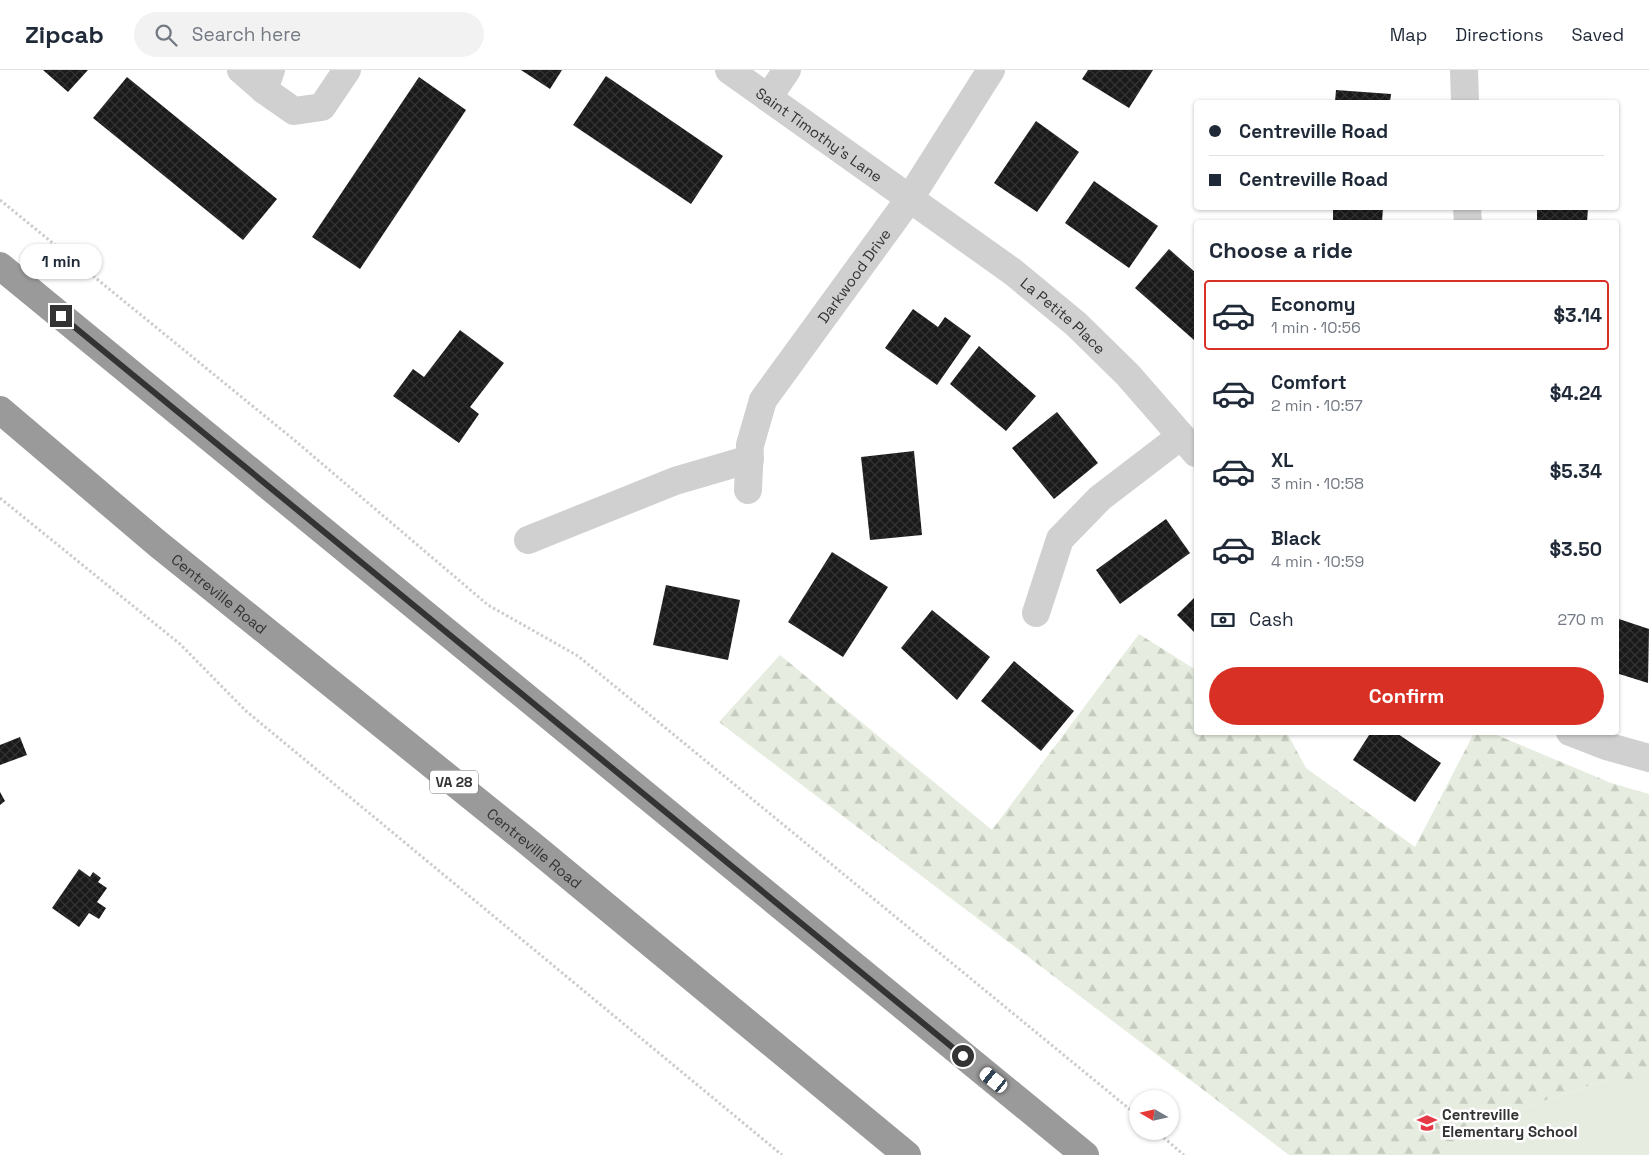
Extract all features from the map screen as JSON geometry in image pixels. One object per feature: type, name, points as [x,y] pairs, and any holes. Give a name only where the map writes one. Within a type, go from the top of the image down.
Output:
[{"type":"highway","points":[[0,266],[1085,1155]]},
{"type":"highway","name":"Centreville Road","points":[[0,410],[158,544],[532,846],[907,1155]]},
{"type":"street","points":[[241,70],[267,80],[294,111],[322,107],[347,70]]},
{"type":"street","name":"Saint Timothy's Lane","points":[[729,70],[910,198]]},
{"type":"street","points":[[768,98],[787,70]]},
{"type":"street","name":"Darkwood Drive","points":[[748,490],[750,445],[763,400],[910,198],[991,70]]},
{"type":"street","points":[[1464,70],[1465,100]]},
{"type":"street","name":"La Petite Place","points":[[910,198],[1013,272],[1076,324],[1128,375],[1189,445]]},
{"type":"street","points":[[1036,613],[1060,539],[1100,498],[1189,445]]},
{"type":"street","points":[[528,540],[675,481],[750,459]]},
{"type":"street","points":[[1578,735],[1606,746],[1649,758]]},
{"type":"path","points":[[0,200],[285,433],[488,605],[578,656],[1129,1109]]},
{"type":"path","points":[[0,498],[180,644],[246,711],[782,1155]]},
{"type":"path","points":[[1166,1140],[1184,1155]]},
{"type":"green space","points":[[1139,634],[1194,669],[1194,735],[1288,735],[1306,768],[1415,847],[1473,735],[1497,735],[1611,783],[1649,794],[1649,1085],[1606,1080],[1480,1122],[1438,1155],[1289,1155],[719,722],[780,655],[992,830]]},
{"type":"green space","points":[[1649,1079],[1649,1155],[1438,1155],[1480,1122],[1606,1080]]},
{"type":"building","points":[[43,70],[88,70],[68,92]]},
{"type":"building","points":[[521,70],[562,70],[550,89]]},
{"type":"building","points":[[1088,70],[1153,70],[1129,108],[1082,79]]},
{"type":"building","points":[[606,76],[723,156],[691,204],[573,125]]},
{"type":"building","points":[[127,77],[277,199],[243,240],[93,118]]},
{"type":"building","points":[[419,77],[466,110],[360,269],[312,237]]},
{"type":"building","points":[[1336,90],[1391,94],[1390,100],[1335,100]]},
{"type":"building","points":[[1036,121],[1079,152],[1037,212],[994,183]]},
{"type":"building","points":[[1094,181],[1158,226],[1129,268],[1065,223]]},
{"type":"building","points":[[1333,210],[1383,210],[1382,220],[1333,220]]},
{"type":"building","points":[[1537,210],[1588,210],[1587,220],[1537,220]]},
{"type":"building","points":[[1169,249],[1194,271],[1194,340],[1135,288]]},
{"type":"building","points":[[913,309],[938,327],[945,317],[971,336],[937,385],[885,348]]},
{"type":"building","points":[[460,330],[504,363],[470,407],[479,414],[459,443],[393,396],[413,369],[424,377]]},
{"type":"building","points":[[979,346],[1036,396],[1006,431],[950,384]]},
{"type":"building","points":[[1057,412],[1098,463],[1054,499],[1012,448]]},
{"type":"building","points":[[914,451],[922,535],[870,540],[861,457]]},
{"type":"building","points":[[1166,519],[1190,553],[1120,604],[1096,570]]},
{"type":"building","points":[[832,552],[888,587],[843,657],[788,622]]},
{"type":"building","points":[[666,585],[740,600],[728,660],[653,645]]},
{"type":"building","points":[[1194,598],[1194,632],[1177,615]]},
{"type":"building","points":[[932,610],[990,657],[957,700],[901,648]]},
{"type":"building","points":[[1619,619],[1649,629],[1648,683],[1619,674]]},
{"type":"building","points":[[1014,661],[1074,711],[1041,751],[981,701]]},
{"type":"building","points":[[1369,735],[1399,735],[1441,763],[1415,802],[1353,760]]},
{"type":"building","points":[[20,737],[27,755],[0,765],[0,745]]},
{"type":"building","points":[[0,792],[5,801],[0,805]]},
{"type":"building","points":[[79,869],[90,877],[93,872],[101,878],[98,882],[107,888],[97,902],[106,908],[99,919],[89,913],[79,927],[52,908]]},
{"type":"place","name":"Centreville Elementary School","points":[[1427,1123]]},
{"type":"route","points":[[61,316],[963,1056]]}]
